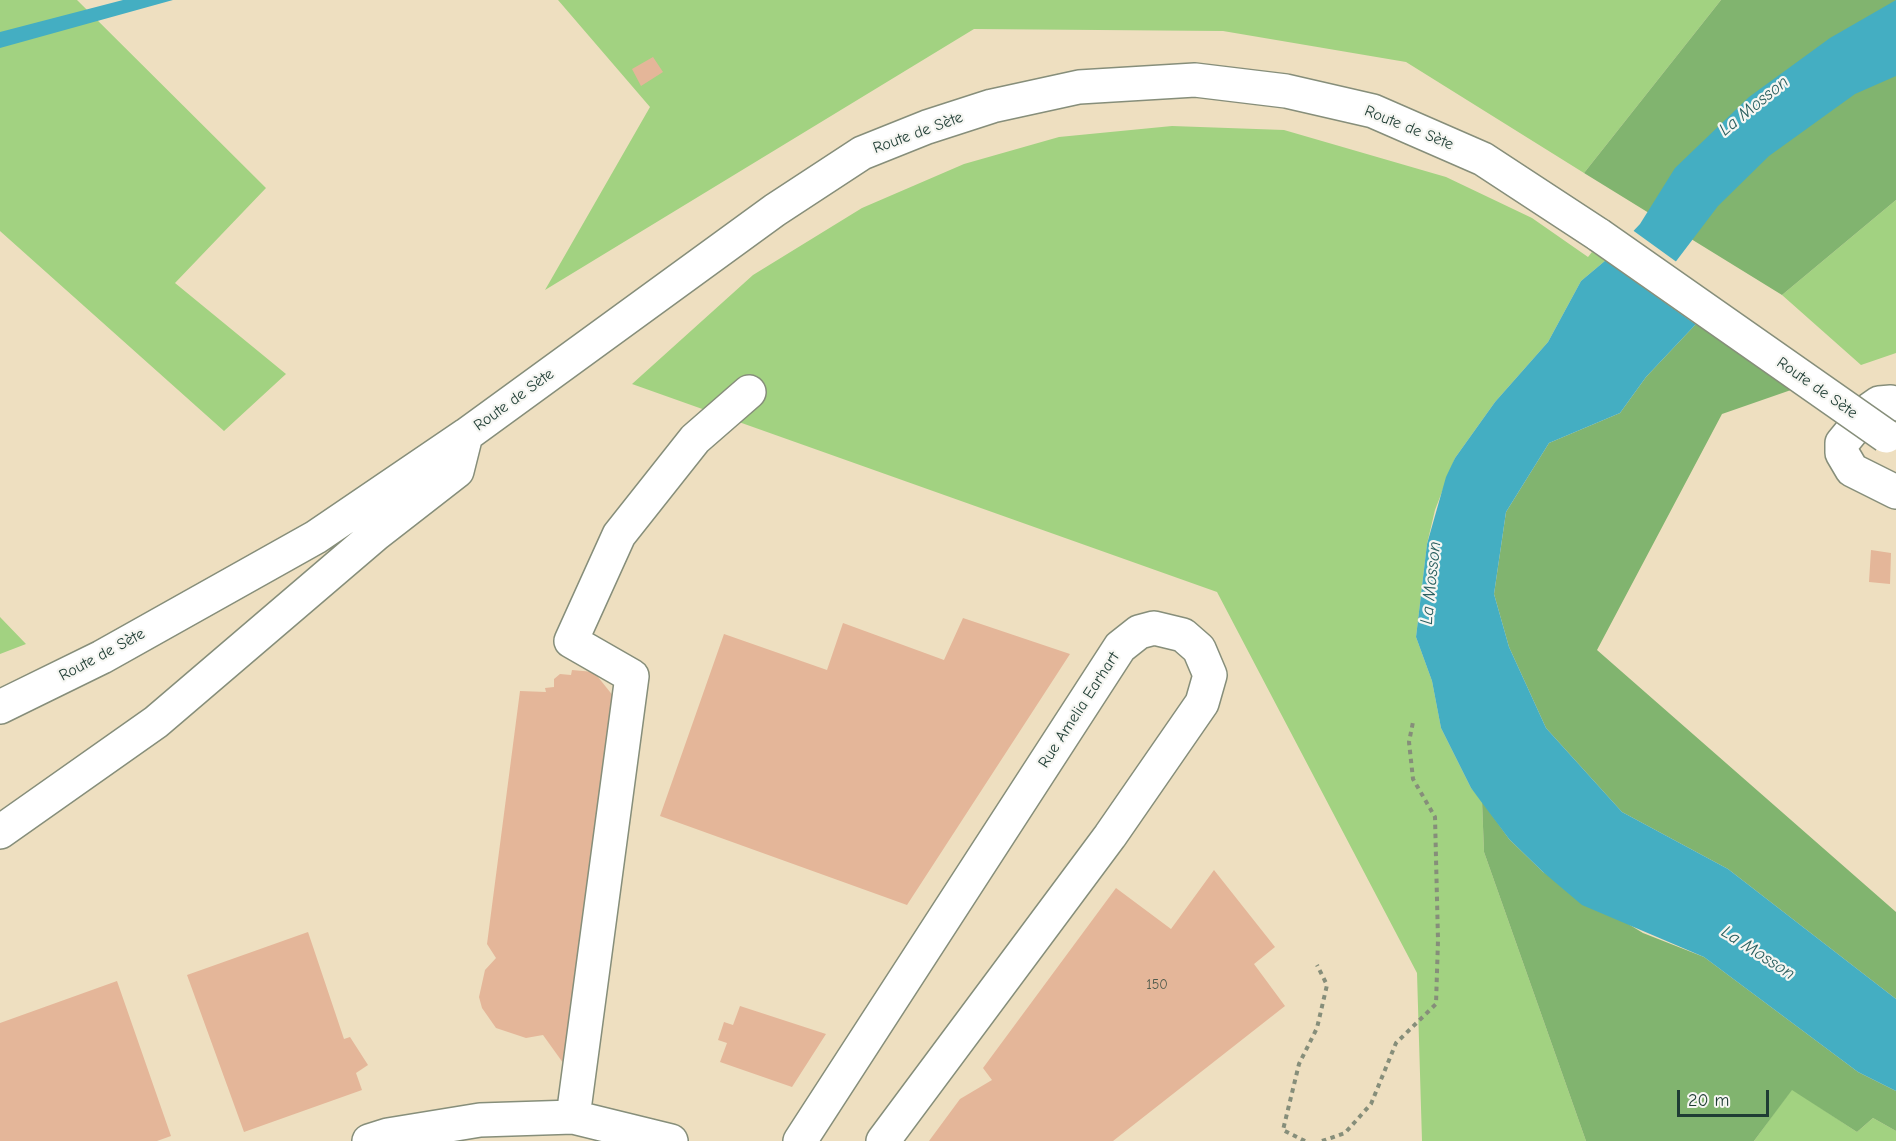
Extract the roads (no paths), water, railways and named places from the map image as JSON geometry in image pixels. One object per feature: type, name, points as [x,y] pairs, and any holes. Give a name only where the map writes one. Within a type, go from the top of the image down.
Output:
[{"type":"main road","name":"Route de Sète","points":[[0,707],[102,657],[316,537],[466,435],[775,210],[862,153],[992,106],[1079,87],[1195,80],[1286,91],[1372,111],[1483,159],[1599,235],[1891,439]]},
{"type":"main road","points":[[573,1117],[632,675],[571,641],[619,534],[695,439],[749,392]]},
{"type":"main road","points":[[1896,404],[1879,403],[1869,410],[1842,443],[1842,453],[1852,470],[1896,492]]},
{"type":"main road","points":[[0,832],[156,722],[376,534],[457,471],[466,435]]},
{"type":"main road","name":"Rue Amelia Earhart","points":[[800,1141],[1120,647],[1139,632],[1154,628],[1182,634],[1199,649],[1210,675],[1202,703],[1110,836],[883,1141]]},
{"type":"main road","points":[[383,1139],[480,1120],[573,1117],[671,1141]]},
{"type":"water","points":[[123,0],[173,0],[0,48],[0,32]]},
{"type":"water","name":"La Mosson","points":[[1896,0],[1896,76],[1855,94],[1769,156],[1718,206],[1652,293],[1696,324],[1646,377],[1620,413],[1549,443],[1506,512],[1494,594],[1509,647],[1546,728],[1622,812],[1728,869],[1896,999],[1896,1091],[1858,1072],[1704,957],[1582,905],[1543,872],[1509,839],[1471,788],[1441,728],[1432,681],[1416,637],[1427,544],[1446,477],[1455,458],[1495,402],[1548,342],[1581,281],[1606,260],[1640,224],[1675,168],[1749,97],[1830,38]]}]
